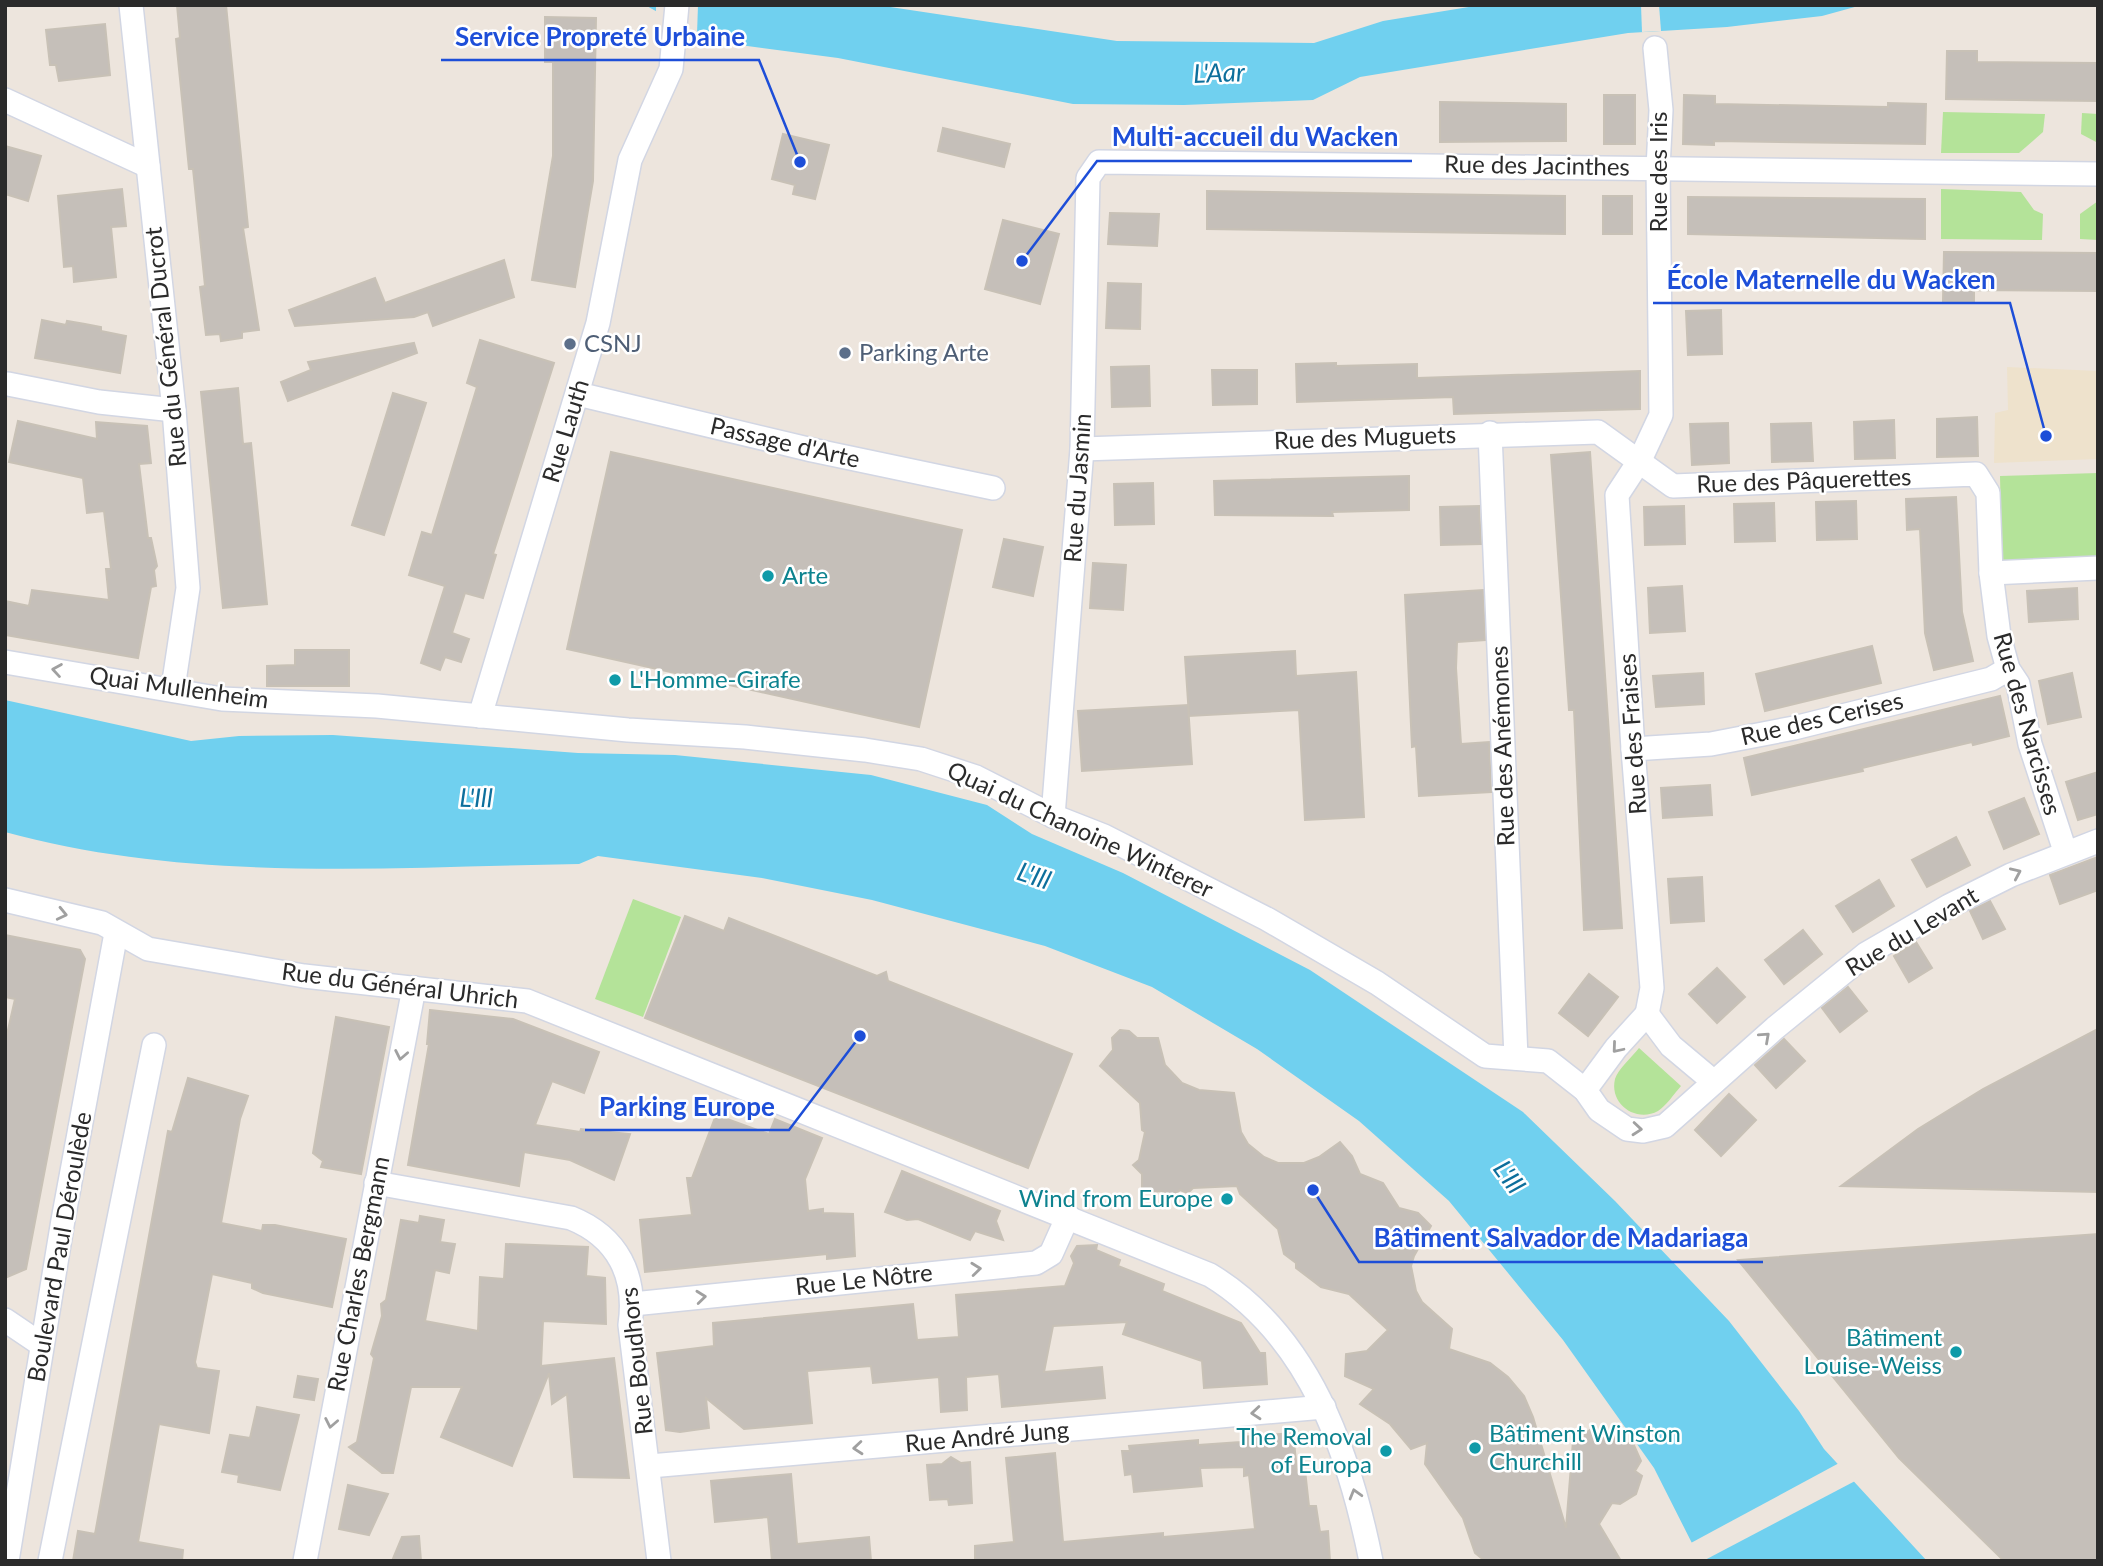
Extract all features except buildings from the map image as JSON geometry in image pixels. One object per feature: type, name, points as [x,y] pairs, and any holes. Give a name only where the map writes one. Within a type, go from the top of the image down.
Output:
[{"type":"street","name":"Rue du Général Ducrot","points":[[131,5],[174,410],[188,588],[173,688]]},
{"type":"street","name":"Rue Lauth","points":[[480,716],[598,323],[630,160],[671,69],[676,15]]},
{"type":"street","name":"Rue des Iris","points":[[1640,460],[1661,415],[1658,167],[1661,110],[1655,48]]},
{"type":"street","points":[[5,100],[148,166]]},
{"type":"street","name":"Rue des Jacinthes","points":[[1099,162],[2098,174]]},
{"type":"street","name":"Rue du Jasmin","points":[[1053,816],[1082,449],[1088,178],[1099,162]]},
{"type":"street","points":[[8,384],[99,402],[174,410]]},
{"type":"street","name":"Passage d'Arte","points":[[578,394],[811,450],[993,488]]},
{"type":"street","name":"Rue des Muguets","points":[[1082,449],[1490,433],[1598,432],[1640,460]]},
{"type":"street","name":"Rue des Anémones","points":[[1490,433],[1516,1058]]},
{"type":"street","name":"Rue des Pâquerettes","points":[[1640,460],[1673,486],[1976,474]]},
{"type":"street","name":"Rue des Fraises","points":[[1640,460],[1618,495],[1633,749],[1652,988],[1647,1014]]},
{"type":"street","name":"Rue des Narcisses","points":[[1976,474],[1988,493],[1991,573],[2007,669],[2018,684],[2030,744],[2065,851]]},
{"type":"street","points":[[1991,573],[2098,568]]},
{"type":"street","name":"Quai Mullenheim","points":[[5,662],[242,701],[377,706],[480,716]]},
{"type":"street","name":"Rue des Cerises","points":[[1633,749],[1711,744],[1794,728],[1991,679],[2007,669]]},
{"type":"street","name":"Quai du Chanoine Winterer","points":[[480,716],[745,737],[865,750],[921,759],[976,777],[1053,816],[1104,836],[1267,919],[1377,983],[1485,1056],[1548,1061],[1585,1090]]},
{"type":"street","name":"Rue du Levant","points":[[1585,1090],[1608,1116],[1627,1129],[1643,1131],[1665,1126],[1866,954],[1949,906],[2065,851],[2098,841]]},
{"type":"street","name":"Rue du Général Uhrich","points":[[5,900],[102,923],[148,949],[304,976],[500,997],[545,1007],[1179,1261],[1238,1292],[1280,1336],[1324,1407],[1342,1449],[1371,1561]]},
{"type":"street","name":"Boulevard Paul Déroulède","points":[[7,1561],[41,1345],[116,933]]},
{"type":"street","name":"Rue Charles Bergmann","points":[[305,1561],[414,988]]},
{"type":"street","points":[[1585,1090],[1616,1048],[1647,1014],[1671,1046],[1714,1082]]},
{"type":"street","name":"Boulevard Paul Déroulède","points":[[51,1561],[154,1045]]},
{"type":"street","name":"Rue Boudhors","points":[[376,1183],[571,1218],[588,1225],[622,1259],[633,1304],[631,1335],[650,1466],[659,1561]]},
{"type":"street","name":"Rue Le Nôtre","points":[[633,1304],[1036,1263],[1051,1254],[1068,1216]]},
{"type":"street","points":[[5,1321],[41,1345]]},
{"type":"street","name":"Rue André Jung","points":[[650,1466],[1324,1407]]},
{"type":"shaded area","points":[[2007,367],[2098,371],[2098,459],[1994,463],[1995,413],[2008,410]]},
{"type":"green space","points":[[1943,112],[2045,114],[2043,132],[2019,153],[1941,153]]},
{"type":"green space","points":[[2082,113],[2098,114],[2098,143],[2081,134]]},
{"type":"green space","points":[[1941,189],[2021,192],[2034,210],[2043,214],[2042,240],[1941,239]]},
{"type":"green space","points":[[2098,201],[2098,240],[2080,239],[2080,214]]},
{"type":"green space","points":[[2098,473],[2098,559],[2002,562],[2000,476]]},
{"type":"green space","points":[[633,899],[681,917],[643,1017],[595,999]]},
{"type":"green space","points":[[1639,1048],[1681,1086],[1661,1109],[1641,1115],[1626,1109],[1620,1103],[1614,1088],[1619,1071]]},
{"type":"water","name":"L'Aar","points":[[645,5],[877,5],[1117,41],[1314,43],[1383,21],[1481,5],[1862,5],[1822,16],[1727,27],[1628,33],[1360,77],[1313,100],[1184,105],[1073,104],[838,58],[740,45],[697,34]]},
{"type":"water","name":"L'Ill","points":[[5,700],[191,741],[239,736],[333,735],[578,753],[675,755],[871,775],[987,805],[1032,834],[1123,873],[1310,970],[1523,1112],[1615,1201],[1729,1321],[1799,1411],[1824,1449],[1927,1561],[1701,1561],[1654,1468],[1563,1340],[1449,1201],[1359,1121],[1257,1049],[1152,987],[1045,946],[872,900],[762,878],[598,856],[579,864],[363,869],[218,865],[146,859],[75,848],[5,832]]},
{"type":"pier","points":[[656,5],[698,5],[697,34],[656,13]]},
{"type":"pier","points":[[1641,5],[1659,5],[1661,31],[1642,32]]},
{"type":"pier","points":[[1841,1462],[1857,1480],[1703,1561],[1697,1561],[1689,1544]]},
{"type":"place","name":"Service Propreté Urbaine","points":[[800,162]]},
{"type":"place","name":"Multi-accueil du Wacken","points":[[1022,261]]},
{"type":"place","name":"CSNJ","points":[[570,344]]},
{"type":"place","name":"Parking Arte","points":[[845,353]]},
{"type":"place","name":"École Maternelle du Wacken","points":[[2046,436]]},
{"type":"place","name":"Arte","points":[[768,576]]},
{"type":"place","name":"L'Homme-Girafe","points":[[615,680]]},
{"type":"place","name":"Parking Europe","points":[[860,1036]]},
{"type":"place","name":"Bâtiment Salvador de Madariaga","points":[[1313,1190]]},
{"type":"place","name":"Wind from Europe","points":[[1227,1199]]},
{"type":"place","name":"Bâtiment Louise-Weiss","points":[[1956,1352]]},
{"type":"place","name":"Bâtiment Winston Churchill","points":[[1475,1448]]},
{"type":"place","name":"The Removal of Europa","points":[[1386,1451]]}]
